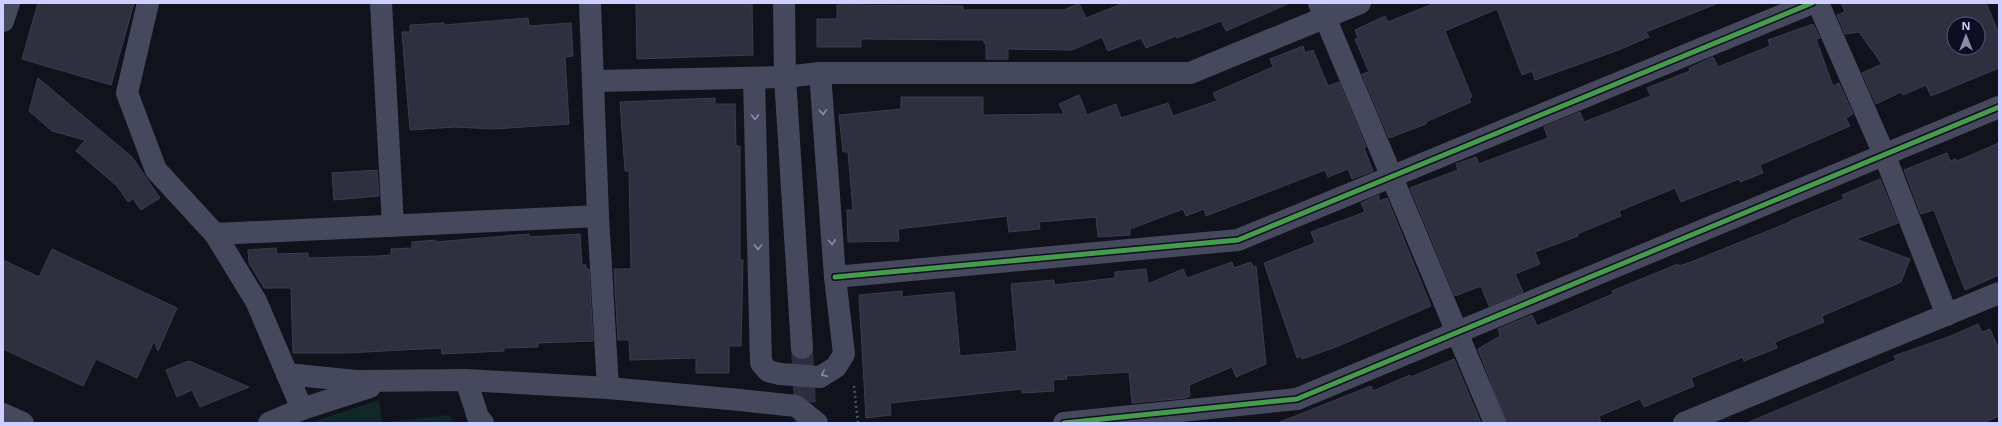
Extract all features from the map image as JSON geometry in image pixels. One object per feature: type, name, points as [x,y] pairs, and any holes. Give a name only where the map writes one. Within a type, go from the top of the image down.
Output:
[{"type":"street","points":[[3,21],[9,3]]},
{"type":"street","points":[[148,3],[127,93],[156,170],[215,234],[256,301],[302,409]]},
{"type":"street","points":[[381,3],[393,226]]},
{"type":"street","points":[[590,3],[598,216],[608,388]]},
{"type":"street","points":[[784,3],[785,77],[802,348]]},
{"type":"street","points":[[593,81],[785,77],[820,73],[1190,73],[1322,10],[1360,3]]},
{"type":"street","points":[[835,277],[1238,240],[1812,3]]},
{"type":"street","points":[[1818,3],[1884,154],[1947,315]]},
{"type":"street","points":[[1322,10],[1495,423]]},
{"type":"street","points":[[754,78],[761,363],[768,371],[796,376],[820,377],[836,367],[844,354],[835,277],[820,73]]},
{"type":"street","points":[[1064,423],[1297,399],[1999,107]]},
{"type":"street","points":[[215,234],[598,216]]},
{"type":"street","points":[[1684,423],[1721,416],[1999,293]]},
{"type":"street","points":[[287,374],[356,381],[384,382],[466,380],[608,388],[796,406],[817,423]]},
{"type":"street","points":[[796,376],[796,406]]},
{"type":"street","points":[[466,380],[478,417],[483,423]]},
{"type":"street","points":[[269,423],[302,409],[384,382]]},
{"type":"street","points":[[3,414],[23,423]]},
{"type":"green space","points":[[379,400],[382,423],[309,423]]},
{"type":"green space","points":[[449,415],[454,423],[382,423]]},
{"type":"building","points":[[38,3],[134,3],[111,85],[22,59]]},
{"type":"building","points":[[636,3],[752,3],[753,55],[637,59]]},
{"type":"building","points":[[1079,3],[1086,18],[1124,3],[1290,3],[1226,31],[1221,21],[1146,48],[1141,38],[1108,51],[1102,37],[1072,50],[1008,49],[1008,59],[986,59],[986,43],[984,43],[984,40],[861,39],[861,47],[817,47],[817,19],[837,19],[837,5],[963,6],[963,10],[1064,10]]},
{"type":"building","points":[[1435,3],[1716,4],[1646,32],[1649,37],[1616,51],[1535,80],[1532,71],[1522,75],[1497,9],[1445,31],[1472,97],[1469,99],[1471,102],[1426,122],[1426,124],[1389,138],[1362,74],[1369,72],[1355,39],[1358,38],[1355,30],[1385,16],[1388,22]]},
{"type":"building","points":[[1841,3],[1986,3],[1999,34],[1999,68],[1931,96],[1926,85],[1903,95],[1901,92],[1876,104],[1862,73],[1882,64],[1859,32],[1845,34],[1837,15],[1845,12]]},
{"type":"building","points":[[528,18],[529,26],[571,23],[573,56],[565,57],[569,124],[494,129],[455,127],[410,130],[402,32],[410,32],[410,25],[444,23],[444,25]]},
{"type":"building","points":[[1813,24],[1820,38],[1816,39],[1833,86],[1839,83],[1853,114],[1846,118],[1850,126],[1760,165],[1763,173],[1740,182],[1739,179],[1681,202],[1675,188],[1619,211],[1621,216],[1577,234],[1578,236],[1535,252],[1540,264],[1515,274],[1523,292],[1489,306],[1481,286],[1455,296],[1410,188],[1458,170],[1456,164],[1476,157],[1479,164],[1548,138],[1544,127],[1580,112],[1584,122],[1651,96],[1647,88],[1690,71],[1689,68],[1713,57],[1718,67],[1770,46],[1768,40]]},
{"type":"building","points":[[1303,46],[1305,53],[1313,50],[1328,86],[1339,82],[1366,147],[1364,148],[1373,171],[1352,179],[1348,169],[1328,177],[1325,170],[1206,216],[1204,209],[1186,216],[1183,209],[1130,229],[1130,235],[1098,237],[1096,217],[1039,222],[1040,229],[1009,232],[1007,216],[898,229],[899,241],[848,242],[847,210],[853,210],[848,152],[843,152],[839,115],[901,109],[901,97],[983,97],[983,115],[1064,114],[1059,104],[1079,95],[1087,115],[1116,104],[1121,118],[1168,103],[1173,116],[1217,101],[1213,93],[1273,67],[1270,59]]},
{"type":"building","points":[[38,78],[132,157],[160,198],[141,210],[133,199],[128,202],[117,186],[76,151],[85,140],[52,131],[29,111]]},
{"type":"building","points":[[715,98],[715,104],[735,104],[736,146],[740,146],[740,260],[743,260],[741,346],[729,346],[729,373],[696,373],[696,358],[630,360],[629,340],[618,340],[614,269],[631,269],[629,171],[625,171],[620,102]]},
{"type":"building","points":[[1999,143],[1999,275],[1965,290],[1934,210],[1921,214],[1904,170],[1947,153],[1950,161],[1956,159],[1957,161]]},
{"type":"building","points":[[377,170],[379,196],[334,200],[332,173]]},
{"type":"building","points":[[1880,179],[1898,223],[1856,239],[1910,259],[1901,282],[1822,316],[1824,322],[1775,342],[1777,348],[1744,361],[1743,357],[1691,378],[1694,386],[1644,407],[1640,399],[1599,416],[1601,423],[1507,423],[1478,349],[1500,336],[1498,329],[1532,315],[1537,326],[1613,294],[1612,291],[1678,264],[1679,266],[1691,262],[1844,199],[1842,195]]},
{"type":"building","points":[[1379,195],[1379,201],[1387,198],[1431,306],[1336,347],[1302,359],[1301,356],[1297,358],[1264,263],[1315,243],[1311,232],[1365,212],[1361,203]]},
{"type":"building","points":[[529,234],[529,237],[580,234],[582,265],[586,265],[586,269],[589,269],[593,341],[538,343],[538,347],[504,348],[504,351],[442,354],[441,348],[346,353],[293,353],[291,288],[264,288],[249,263],[248,250],[276,248],[277,254],[308,253],[308,258],[379,256],[391,255],[391,249],[412,248],[412,242],[436,240],[436,242]]},
{"type":"building","points":[[52,249],[177,308],[158,351],[154,341],[137,378],[96,359],[83,386],[3,349],[3,260],[39,277]]},
{"type":"building","points":[[1232,262],[1234,268],[1251,262],[1253,267],[1256,266],[1266,364],[1236,377],[1232,367],[1189,385],[1190,396],[1186,398],[1132,403],[1129,372],[1066,376],[1067,379],[1053,380],[1054,391],[1022,393],[1022,389],[890,403],[891,415],[866,418],[859,295],[902,291],[902,297],[954,292],[960,356],[1017,351],[1011,284],[1054,280],[1054,285],[1115,278],[1115,272],[1146,269],[1148,284],[1183,269],[1187,278]]},
{"type":"building","points":[[1978,324],[1982,332],[1990,329],[1999,350],[1999,416],[1983,423],[1747,423],[1896,360],[1894,356],[1951,336]]},
{"type":"building","points":[[1454,359],[1481,423],[1280,423],[1371,386],[1373,391],[1410,375],[1411,377]]},
{"type":"building","points":[[189,361],[249,387],[200,407],[192,390],[177,397],[166,370]]},
{"type":"tunnel","points":[[802,348],[806,423]]},
{"type":"cycle path","points":[[835,277],[1238,240],[1812,3]]},
{"type":"cycle path","points":[[1064,423],[1297,399],[1999,107]]}]
